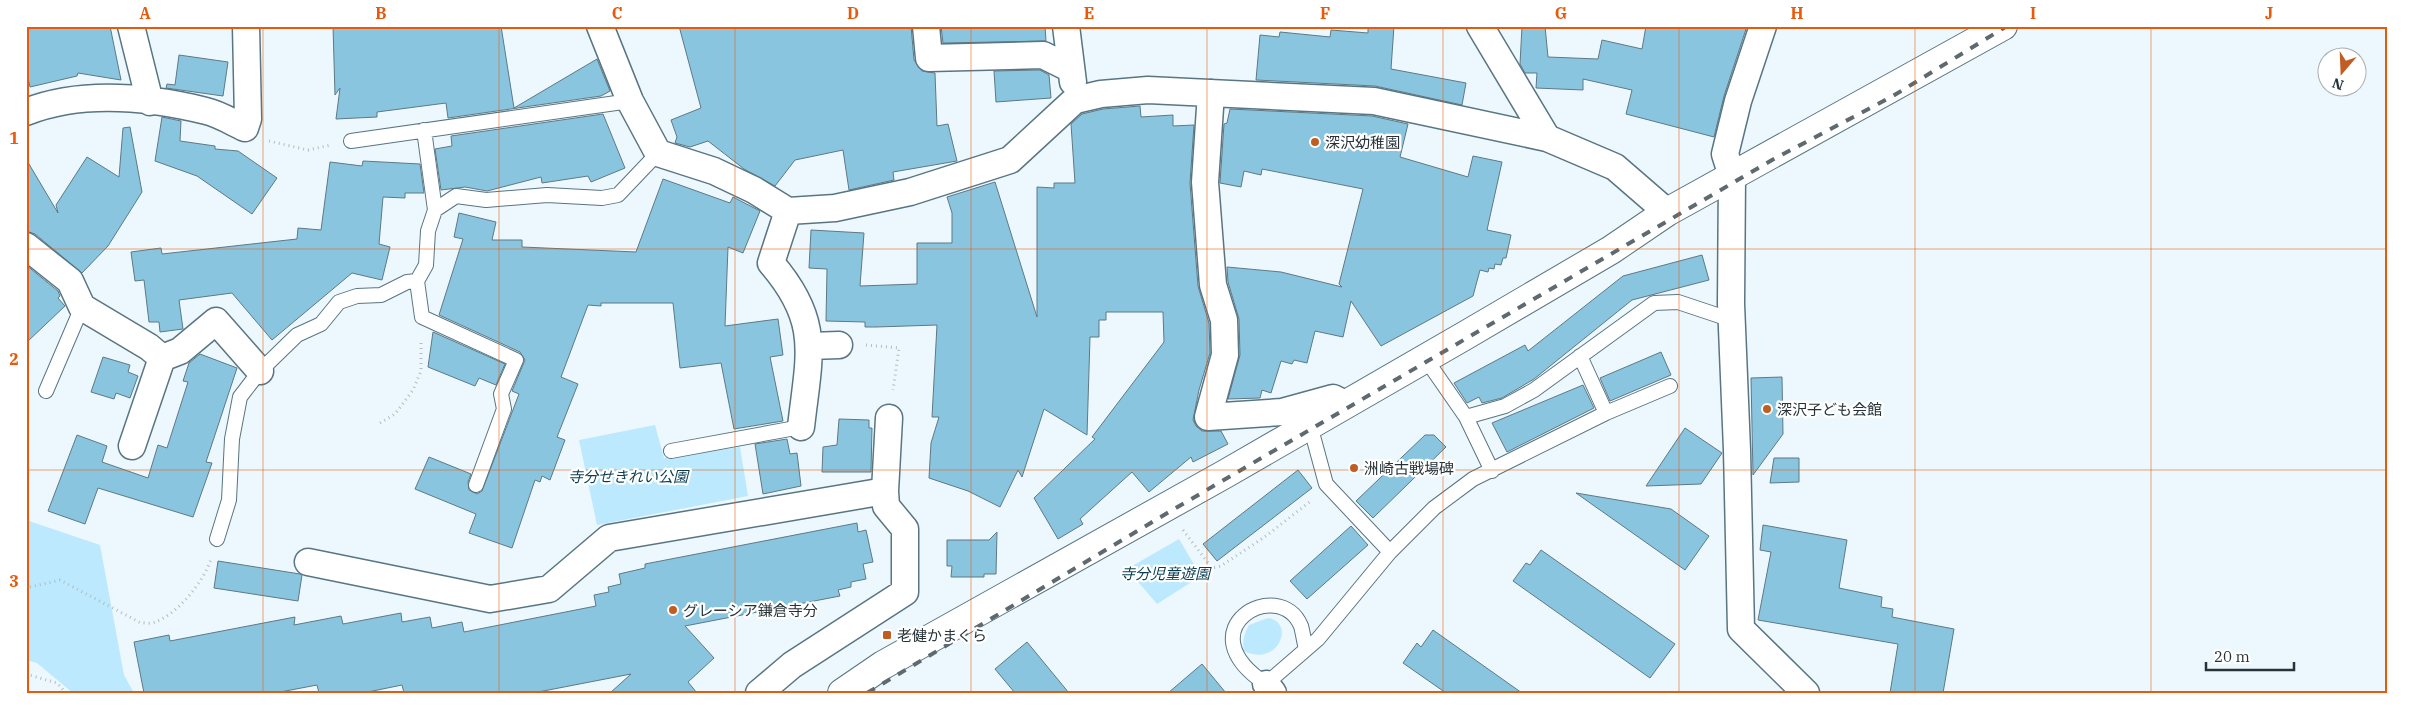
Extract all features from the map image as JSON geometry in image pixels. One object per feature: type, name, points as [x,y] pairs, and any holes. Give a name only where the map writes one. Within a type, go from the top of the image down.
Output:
[{"type":"street","points":[[131,26],[150,102]]},
{"type":"street","points":[[26,112],[76,100],[110,98],[208,111],[245,128],[248,119],[246,26]]},
{"type":"street","points":[[600,26],[630,101],[658,153],[714,171],[754,190],[788,210],[835,208],[910,192],[1010,160],[1075,100],[1101,94],[1148,90],[1374,101],[1548,138],[1615,167],[1667,212]]},
{"type":"street","points":[[926,26],[929,58],[1043,55],[1071,69]]},
{"type":"street","points":[[1066,26],[1075,100]]},
{"type":"street","points":[[1480,26],[1548,138]]},
{"type":"street","points":[[1764,26],[1738,102],[1725,154],[1732,176],[1732,320],[1741,630],[1806,693]]},
{"type":"street","points":[[842,693],[883,665],[1310,425],[1611,250],[1667,212],[2003,26]]},
{"type":"street","points":[[1211,93],[1205,182],[1212,285],[1224,320],[1225,356],[1208,417],[1282,412],[1333,398],[1345,404]]},
{"type":"street","points":[[788,210],[771,263],[789,284],[804,313],[810,346],[801,427]]},
{"type":"street","points":[[26,246],[70,281],[82,307],[149,347],[162,358]]},
{"type":"street","points":[[162,358],[180,352],[216,321],[260,371]]},
{"type":"street","points":[[810,346],[839,345]]},
{"type":"street","points":[[132,446],[162,358]]},
{"type":"street","points":[[759,693],[792,665],[905,592],[905,529],[886,506],[885,491],[889,418]]},
{"type":"street","points":[[308,562],[490,599],[549,589],[609,538],[885,491]]},
{"type":"lane","points":[[351,141],[630,101]]},
{"type":"lane","points":[[424,130],[435,210],[428,231],[426,265],[417,281],[422,317],[516,360],[501,394],[504,409],[476,484]]},
{"type":"lane","points":[[435,210],[456,196],[486,200],[547,195],[602,198],[618,195],[658,153]]},
{"type":"lane","points":[[217,539],[229,500],[232,440],[240,397],[260,371],[297,335],[321,324],[339,302],[357,296],[381,296],[408,282],[417,281]]},
{"type":"lane","points":[[1466,417],[1505,406],[1534,390],[1654,303],[1678,302],[1732,320]]},
{"type":"lane","points":[[46,391],[82,307]]},
{"type":"lane","points":[[1580,356],[1606,413]]},
{"type":"lane","points":[[1425,358],[1466,417],[1492,470]]},
{"type":"lane","points":[[1306,649],[1300,625],[1291,614],[1274,605],[1259,606],[1249,610],[1240,621],[1233,636],[1233,650],[1240,663],[1250,674],[1269,689],[1306,649],[1318,639],[1390,552],[1434,508],[1473,479],[1606,413],[1670,386]]},
{"type":"lane","points":[[1310,425],[1326,484],[1390,552]]},
{"type":"lane","points":[[671,451],[801,427]]},
{"type":"path","points":[[245,128],[263,140],[308,150],[351,141]]},
{"type":"path","points":[[380,423],[395,414],[413,390],[422,372],[420,326],[422,317]]},
{"type":"path","points":[[872,345],[899,348],[895,374]]},
{"type":"path","points":[[1180,526],[1212,568],[1221,566],[1266,536],[1308,504],[1326,484]]},
{"type":"path","points":[[26,590],[30,587],[60,580],[139,622],[154,623],[182,604],[207,570],[217,539]]},
{"type":"path","points":[[26,674],[57,683],[66,693]]},
{"type":"green space","name":"寺分せきれい公園","points":[[655,425],[664,458],[740,447],[748,496],[597,525],[579,440]]},
{"type":"green space","points":[[26,520],[100,545],[124,675],[134,693],[73,693],[37,663],[26,660]]},
{"type":"green space","name":"寺分児童遊園","points":[[1179,539],[1201,576],[1157,604],[1127,569]]},
{"type":"green space","points":[[1268,618],[1276,621],[1281,627],[1282,635],[1274,649],[1266,654],[1256,655],[1244,651],[1244,638],[1249,625]]},
{"type":"building","points":[[26,26],[110,26],[121,80],[78,73],[77,76],[30,87],[26,69]]},
{"type":"building","points":[[333,26],[501,26],[514,108],[597,59],[610,91],[601,96],[448,118],[446,103],[377,112],[377,117],[336,119],[340,88],[335,95]]},
{"type":"building","points":[[679,26],[911,26],[914,60],[922,71],[935,73],[937,126],[948,124],[957,161],[893,172],[894,180],[849,190],[843,150],[795,160],[775,186],[744,169],[708,141],[690,147],[675,143],[677,137],[671,120],[701,108]]},
{"type":"building","points":[[941,26],[1045,26],[1046,41],[943,43]]},
{"type":"building","points":[[1368,26],[1394,26],[1391,69],[1466,83],[1462,105],[1375,86],[1256,80],[1260,35],[1279,37],[1280,32],[1330,37],[1331,30],[1368,33]]},
{"type":"building","points":[[1522,26],[1545,26],[1548,57],[1598,59],[1602,40],[1642,49],[1646,26],[1747,26],[1724,96],[1714,137],[1626,114],[1632,90],[1583,79],[1583,90],[1536,88],[1537,73],[1525,73],[1520,64]]},
{"type":"building","points":[[179,55],[228,62],[223,96],[166,88],[167,84],[175,85]]},
{"type":"building","points":[[1040,70],[1049,75],[1051,98],[996,102],[994,71]]},
{"type":"building","points":[[1140,106],[1141,117],[1173,115],[1173,126],[1194,125],[1190,183],[1198,286],[1209,323],[1210,353],[1199,390],[1193,420],[1202,431],[1221,431],[1228,444],[1193,462],[1191,457],[1149,492],[1132,472],[1080,519],[1083,524],[1058,539],[1034,498],[1095,439],[1092,437],[1164,342],[1163,312],[1106,312],[1106,320],[1099,320],[1099,337],[1090,337],[1087,435],[1044,409],[1022,477],[1018,470],[1000,507],[968,491],[929,478],[931,443],[939,417],[932,417],[937,325],[865,327],[865,322],[826,321],[827,269],[809,268],[811,230],[864,233],[860,286],[917,284],[917,243],[952,243],[952,213],[947,197],[995,182],[1037,317],[1037,187],[1054,188],[1054,183],[1075,183],[1071,124],[1082,114],[1103,109]]},
{"type":"building","points":[[1230,109],[1372,116],[1408,124],[1400,157],[1468,177],[1473,156],[1502,162],[1487,230],[1511,235],[1506,258],[1503,258],[1501,265],[1495,264],[1494,269],[1489,268],[1488,272],[1480,270],[1473,296],[1381,346],[1351,301],[1343,337],[1315,331],[1307,363],[1294,360],[1292,364],[1281,361],[1271,393],[1262,390],[1260,398],[1228,399],[1240,355],[1239,319],[1228,282],[1227,267],[1281,272],[1342,287],[1339,284],[1363,189],[1262,169],[1261,175],[1244,171],[1241,187],[1220,183],[1224,124],[1227,123]]},
{"type":"building","points":[[603,114],[625,168],[591,182],[588,176],[542,183],[541,177],[487,191],[465,187],[441,190],[435,149],[452,146],[451,136]]},
{"type":"building","points":[[162,117],[181,121],[180,141],[215,146],[215,149],[238,151],[277,178],[252,214],[197,176],[155,161]]},
{"type":"building","points":[[130,127],[142,192],[108,246],[82,273],[35,234],[26,231],[26,159],[58,213],[56,205],[87,157],[119,177],[123,128]]},
{"type":"building","points":[[363,161],[420,164],[424,193],[405,193],[405,198],[383,197],[379,244],[390,247],[382,280],[352,273],[272,340],[232,293],[179,300],[183,329],[160,332],[159,322],[149,322],[144,280],[135,281],[131,252],[161,248],[162,254],[297,239],[298,228],[321,230],[330,162],[362,166]]},
{"type":"building","points":[[663,179],[730,203],[733,197],[760,211],[743,253],[728,247],[725,326],[778,319],[783,355],[770,357],[783,421],[734,429],[721,363],[680,368],[673,303],[601,303],[601,306],[588,305],[561,377],[578,384],[557,437],[565,440],[550,480],[542,476],[540,482],[535,480],[512,548],[469,533],[476,514],[415,489],[429,457],[471,474],[468,482],[469,490],[477,494],[482,491],[519,394],[512,391],[525,360],[520,352],[439,315],[463,239],[454,237],[459,213],[496,222],[492,240],[522,240],[522,247],[636,252]]},
{"type":"building","points":[[1702,255],[1709,280],[1632,300],[1534,379],[1502,398],[1482,403],[1479,397],[1467,403],[1454,383],[1525,345],[1528,351],[1623,276]]},
{"type":"building","points":[[26,265],[58,291],[60,296],[58,298],[65,306],[26,343]]},
{"type":"building","points":[[433,332],[505,364],[496,385],[479,378],[475,386],[428,367]]},
{"type":"building","points":[[1661,352],[1671,375],[1610,401],[1600,378]]},
{"type":"building","points":[[200,354],[237,368],[206,462],[212,463],[193,517],[98,488],[85,524],[48,511],[77,435],[107,446],[102,462],[148,478],[158,445],[167,448],[188,382],[183,381],[189,363]]},
{"type":"building","points":[[103,357],[130,365],[128,372],[138,376],[130,398],[116,393],[114,399],[91,392]]},
{"type":"building","name":"深沢子ども会館","points":[[1782,377],[1783,434],[1753,475],[1751,378]]},
{"type":"building","points":[[1583,385],[1594,408],[1507,452],[1492,423]]},
{"type":"building","points":[[839,419],[869,420],[869,428],[872,428],[871,472],[822,472],[823,447],[837,445]]},
{"type":"building","points":[[1685,428],[1722,453],[1701,484],[1646,486]]},
{"type":"building","points":[[1425,435],[1434,435],[1446,447],[1373,518],[1356,501]]},
{"type":"building","points":[[787,439],[790,454],[797,453],[801,486],[763,494],[755,444]]},
{"type":"building","points":[[1774,458],[1799,458],[1799,482],[1770,483]]},
{"type":"building","points":[[1298,470],[1312,488],[1217,561],[1203,544]]},
{"type":"building","points":[[1576,493],[1671,509],[1709,536],[1685,570]]},
{"type":"building","name":"グレーシア鎌倉寺分","points":[[857,523],[858,532],[866,530],[873,562],[863,564],[866,579],[851,582],[851,587],[838,590],[840,596],[685,626],[714,658],[688,682],[697,693],[610,693],[631,674],[533,693],[404,693],[402,685],[363,693],[319,693],[317,685],[275,693],[144,693],[134,642],[169,635],[170,641],[295,617],[294,625],[341,616],[343,624],[401,613],[402,622],[430,617],[432,628],[462,622],[464,632],[596,606],[594,595],[609,592],[608,587],[621,584],[619,574],[645,568],[645,564]]},
{"type":"building","points":[[1763,525],[1847,540],[1839,588],[1882,597],[1881,607],[1893,609],[1892,617],[1954,629],[1943,693],[1890,693],[1898,644],[1758,620],[1771,552],[1760,550]]},
{"type":"building","points":[[1351,526],[1368,545],[1307,599],[1290,581]]},
{"type":"building","points":[[997,532],[996,574],[984,574],[984,577],[951,577],[952,566],[947,566],[947,540],[989,540]]},
{"type":"building","points":[[1541,550],[1675,644],[1650,678],[1513,581],[1526,563],[1530,565]]},
{"type":"building","points":[[218,561],[302,575],[298,601],[214,588]]},
{"type":"building","points":[[1433,630],[1522,693],[1446,693],[1403,663],[1417,643],[1421,647]]},
{"type":"building","points":[[1027,642],[1069,693],[1015,693],[995,669]]},
{"type":"building","points":[[1202,664],[1226,693],[1168,693]]},
{"type":"railway","points":[[867,693],[1169,512],[1772,160],[1893,96],[2007,26]]},
{"type":"place","name":"深沢幼稚園","points":[[1315,142]]},
{"type":"place","name":"深沢子ども会館","points":[[1767,409]]},
{"type":"place","name":"洲崎古戦場碑","points":[[1354,468]]},
{"type":"place","name":"グレーシア鎌倉寺分","points":[[673,610]]},
{"type":"place","name":"老健かまくら","points":[[887,635]]}]
